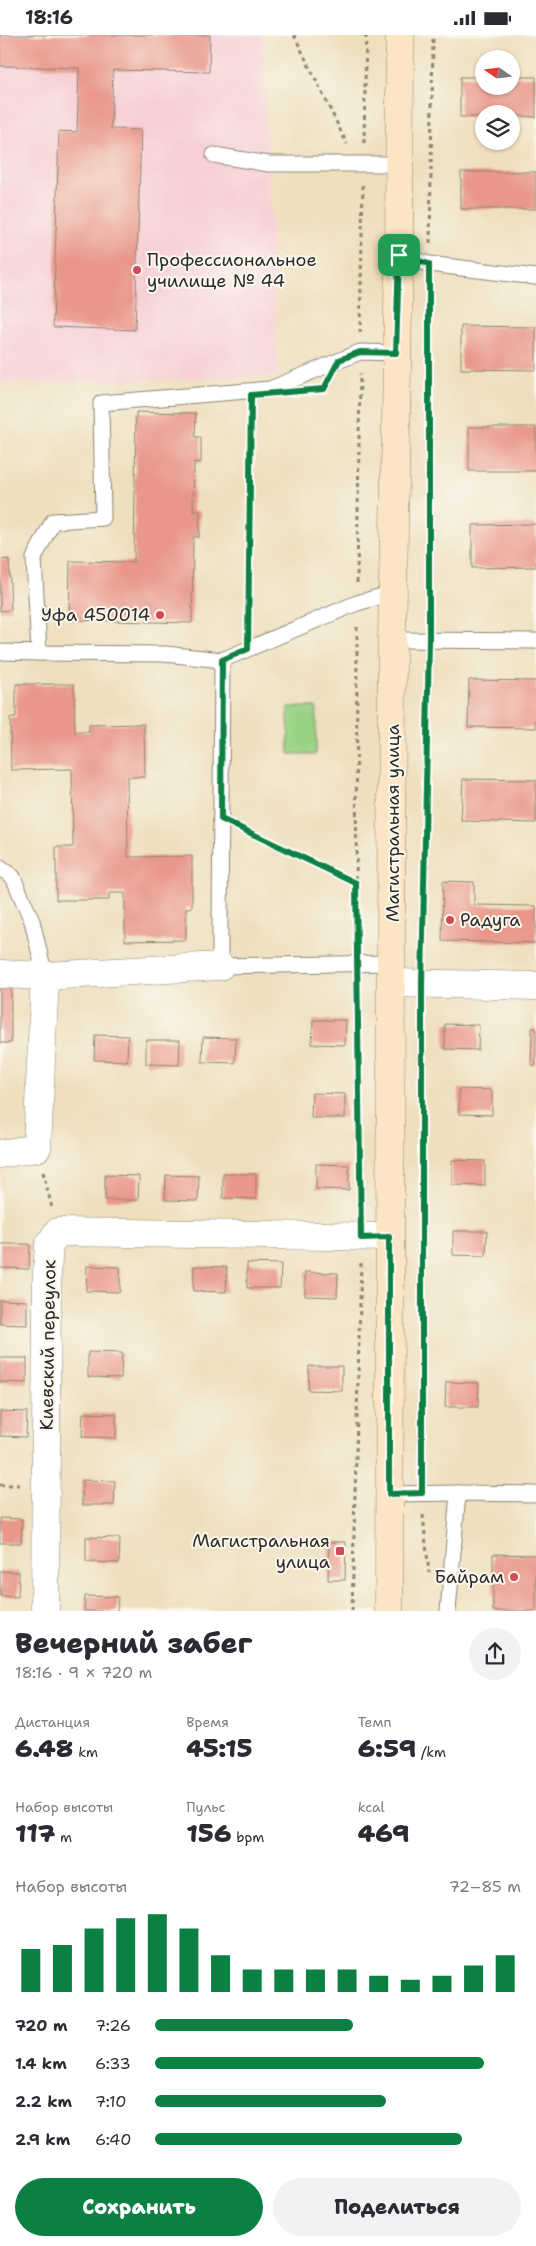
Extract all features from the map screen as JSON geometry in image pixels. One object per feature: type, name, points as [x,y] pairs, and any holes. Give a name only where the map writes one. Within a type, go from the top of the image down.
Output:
[{"type":"street","name":"Магистральная улица","points":[[389,1611],[389,1237],[393,973],[392,640],[399,255],[400,35]]},
{"type":"street","points":[[0,975],[45,976],[220,966]]},
{"type":"street","points":[[393,973],[422,984],[536,986]]},
{"type":"street","points":[[0,1154],[36,1148],[45,976]]},
{"type":"street","points":[[58,1232],[389,1237]]},
{"type":"street","name":"Киевский переулок","points":[[45,1611],[47,1272],[49,1245],[58,1232]]},
{"type":"lane","points":[[214,155],[269,164],[398,164]]},
{"type":"lane","points":[[399,255],[429,264],[536,277]]},
{"type":"lane","points":[[39,653],[34,559],[53,521],[103,518],[101,403],[270,389],[360,352],[396,353]]},
{"type":"lane","points":[[0,652],[165,654],[222,660],[357,603],[393,593]]},
{"type":"lane","points":[[392,640],[536,641]]},
{"type":"lane","points":[[222,660],[220,966],[356,962],[393,973]]},
{"type":"lane","points":[[0,868],[13,877],[28,912],[45,976]]},
{"type":"lane","points":[[448,1611],[458,1493]]},
{"type":"lane","points":[[389,1494],[536,1494]]},
{"type":"path","points":[[294,35],[350,149],[364,163]]},
{"type":"path","points":[[352,1611],[361,1238],[356,962],[357,603],[366,35]]},
{"type":"path","points":[[429,1582],[422,1493],[422,984],[429,640],[429,264],[433,35]]},
{"type":"path","points":[[339,360],[360,321]]},
{"type":"path","points":[[248,649],[251,403]]},
{"type":"path","points":[[221,819],[356,883]]},
{"type":"path","points":[[36,1148],[58,1232]]},
{"type":"shaded area","name":"Профессиональное училище № 44","points":[[0,35],[262,35],[278,376],[0,384]]},
{"type":"green space","points":[[288,707],[316,707],[316,754],[289,754]]},
{"type":"building","points":[[0,35],[210,35],[209,72],[113,70],[111,129],[141,130],[135,330],[53,327],[59,131],[77,132],[79,68],[0,66]]},
{"type":"building","points":[[460,77],[475,77],[475,95],[520,95],[520,77],[536,77],[536,117],[520,116],[520,105],[475,105],[475,117],[460,117]]},
{"type":"building","points":[[461,172],[536,172],[536,209],[461,209]]},
{"type":"building","points":[[461,326],[536,327],[536,370],[461,369]]},
{"type":"building","points":[[136,412],[196,413],[195,437],[201,437],[201,463],[194,462],[193,511],[200,511],[199,537],[193,537],[192,623],[69,620],[70,561],[134,562]]},
{"type":"building","points":[[469,427],[536,427],[536,471],[469,471]]},
{"type":"building","points":[[536,524],[536,567],[472,568],[472,525]]},
{"type":"building","points":[[9,559],[11,610],[0,611],[0,560]]},
{"type":"building","points":[[469,680],[536,681],[536,728],[468,727]]},
{"type":"building","points":[[16,684],[74,684],[75,732],[89,732],[89,725],[144,724],[145,777],[127,777],[128,857],[192,856],[192,907],[186,908],[186,940],[125,941],[125,893],[109,893],[109,900],[56,900],[56,847],[73,847],[72,769],[11,770],[10,718],[16,718]]},
{"type":"building","points":[[463,779],[536,780],[536,823],[461,821]]},
{"type":"building","points":[[443,881],[474,882],[474,905],[536,906],[536,943],[442,941]]},
{"type":"building","points":[[11,981],[11,1043],[0,1043],[0,982]]},
{"type":"building","points":[[313,1020],[346,1020],[345,1045],[312,1044]]},
{"type":"building","points":[[445,1024],[479,1025],[478,1050],[445,1049]]},
{"type":"building","points":[[532,1028],[536,1028],[536,1065],[531,1065]]},
{"type":"building","points":[[95,1035],[128,1036],[127,1061],[94,1060]]},
{"type":"building","points":[[203,1037],[236,1038],[235,1063],[202,1062]]},
{"type":"building","points":[[146,1040],[180,1040],[179,1065],[146,1064]]},
{"type":"building","points":[[459,1089],[492,1090],[492,1115],[459,1114]]},
{"type":"building","points":[[312,1093],[345,1094],[345,1118],[311,1118]]},
{"type":"building","points":[[452,1160],[485,1161],[485,1186],[452,1185]]},
{"type":"building","points":[[316,1164],[349,1165],[349,1190],[316,1189]]},
{"type":"building","points":[[223,1174],[256,1174],[256,1199],[223,1198]]},
{"type":"building","points":[[105,1175],[139,1176],[138,1200],[105,1200]]},
{"type":"building","points":[[166,1175],[199,1176],[198,1201],[165,1200]]},
{"type":"building","points":[[453,1231],[487,1231],[486,1256],[453,1255]]},
{"type":"building","points":[[0,1244],[30,1244],[29,1269],[0,1268]]},
{"type":"building","points":[[247,1263],[281,1264],[280,1288],[247,1288]]},
{"type":"building","points":[[87,1266],[120,1267],[120,1292],[86,1291]]},
{"type":"building","points":[[194,1266],[227,1267],[226,1292],[193,1291]]},
{"type":"building","points":[[305,1272],[338,1273],[337,1297],[305,1296]]},
{"type":"building","points":[[0,1300],[27,1301],[27,1325],[0,1324]]},
{"type":"building","points":[[88,1352],[122,1353],[121,1378],[88,1377]]},
{"type":"building","points":[[0,1358],[27,1358],[27,1383],[0,1382]]},
{"type":"building","points":[[309,1366],[342,1366],[342,1391],[308,1390]]},
{"type":"building","points":[[446,1382],[479,1383],[478,1407],[445,1407]]},
{"type":"building","points":[[0,1411],[27,1412],[26,1437],[0,1436]]},
{"type":"building","points":[[83,1413],[116,1414],[116,1438],[82,1437]]},
{"type":"building","points":[[82,1480],[115,1481],[114,1505],[82,1505]]},
{"type":"building","points":[[0,1518],[22,1519],[21,1543],[0,1543]]},
{"type":"building","points":[[86,1537],[120,1538],[119,1563],[86,1562]]},
{"type":"building","points":[[329,1542],[346,1542],[345,1580],[328,1580]]},
{"type":"building","points":[[493,1554],[536,1555],[536,1611],[493,1611]]},
{"type":"building","points":[[0,1571],[19,1572],[18,1597],[0,1596]]},
{"type":"building","points":[[85,1596],[118,1597],[117,1611],[84,1611]]},
{"type":"place","name":"Профессиональное училище № 44","points":[[137,270]]},
{"type":"place","name":"Уфа 450014","points":[[160,615]]},
{"type":"place","name":"Радуга","points":[[450,920]]},
{"type":"place","name":"Магистральная улица","points":[[340,1551]]},
{"type":"place","name":"Байрам","points":[[514,1577]]},
{"type":"route","points":[[399,255],[429,264],[429,640],[422,984],[422,1493],[389,1494],[389,1237],[361,1238],[356,883],[221,819],[222,660],[248,649],[251,395],[324,389],[339,360],[360,352],[396,353],[399,255]]}]
